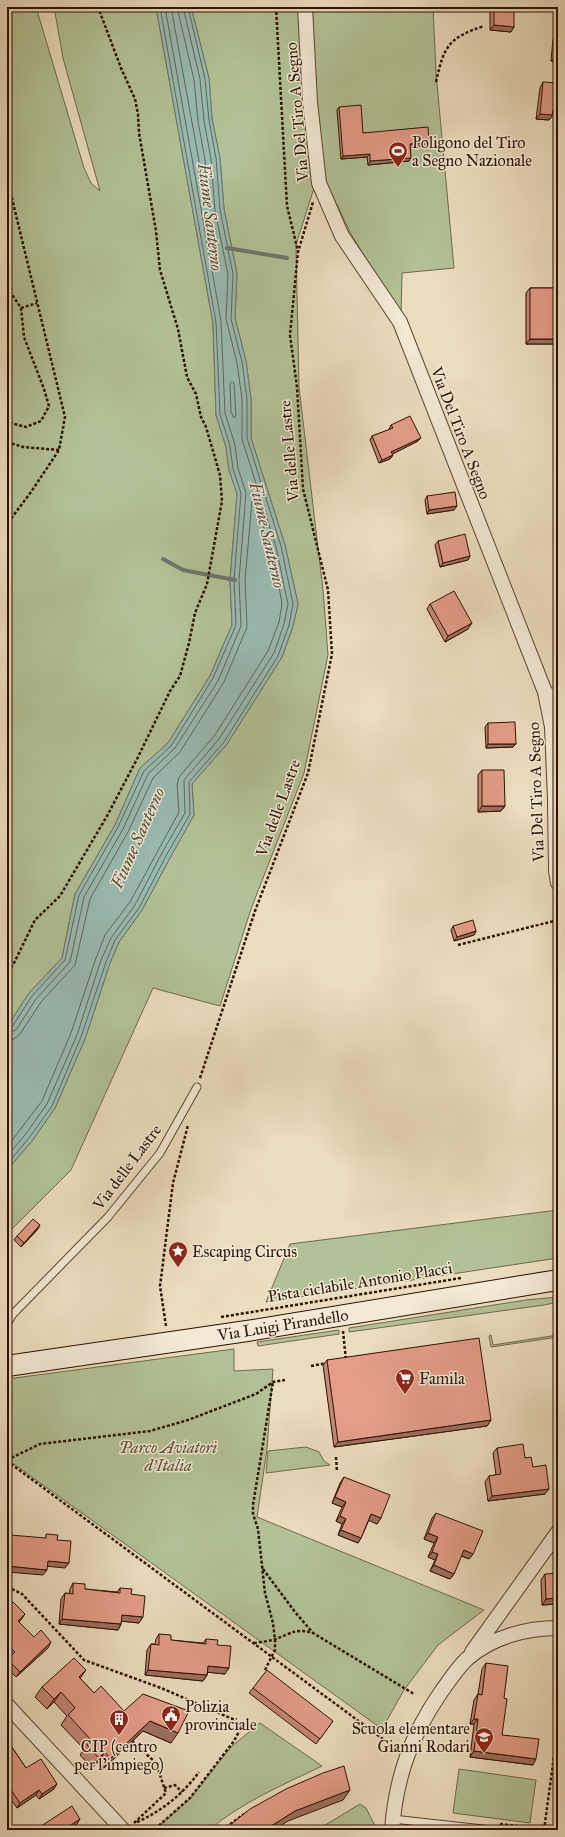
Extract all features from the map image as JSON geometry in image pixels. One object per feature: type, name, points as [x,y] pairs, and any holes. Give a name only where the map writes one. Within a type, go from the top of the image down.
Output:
[{"type":"street","name":"Via Del Tiro A Segno","points":[[305,7],[310,102],[319,183],[342,236],[400,322],[552,692],[556,871],[558,883]]},
{"type":"street","name":"Via Luigi Pirandello","points":[[7,1366],[254,1330],[558,1280]]},
{"type":"street","points":[[393,1824],[398,1788],[406,1756],[424,1718],[446,1684],[467,1659],[558,1532]]},
{"type":"street","points":[[467,1659],[490,1644],[514,1633],[558,1628]]},
{"type":"street","points":[[7,1705],[123,1830]]},
{"type":"lane","name":"Via delle Lastre","points":[[7,1324],[13,1314],[108,1217],[160,1153],[197,1087]]},
{"type":"lane","points":[[393,1824],[492,1830]]},
{"type":"path","points":[[7,971],[13,965],[35,920],[60,896],[137,760],[170,691],[180,676],[195,613],[207,584],[222,501],[220,475],[206,427],[201,417],[196,394],[187,377],[178,329],[160,270],[156,231],[139,133],[138,114],[134,98],[98,7]]},
{"type":"path","points":[[276,7],[287,206],[298,252]]},
{"type":"path","points":[[436,82],[441,60],[446,49],[453,40],[466,32],[484,26]]},
{"type":"path","points":[[7,178],[65,417],[59,450],[31,492],[7,524]]},
{"type":"path","name":"Via delle Lastre","points":[[197,1087],[255,911],[308,773],[332,654],[328,590],[303,489],[297,387],[290,335],[298,252],[319,183]]},
{"type":"path","points":[[7,287],[21,308],[24,337],[49,406],[41,421],[26,427],[7,422]]},
{"type":"path","points":[[21,308],[37,303]]},
{"type":"path","points":[[7,442],[23,446],[59,450]]},
{"type":"path","points":[[458,945],[558,920]]},
{"type":"path","points":[[174,1325],[166,1326],[160,1286],[173,1183],[188,1124]]},
{"type":"path","name":"Pista ciclabile Antonio Placci","points":[[213,1318],[464,1277]]},
{"type":"path","points":[[339,1362],[354,1359]]},
{"type":"path","points":[[310,1366],[332,1363]]},
{"type":"path","points":[[285,1380],[272,1382],[256,1394],[188,1420],[150,1431],[40,1444],[7,1461],[387,1742]]},
{"type":"path","points":[[265,1670],[275,1650],[275,1640],[273,1623],[265,1593],[258,1529],[253,1514],[253,1505],[272,1382]]},
{"type":"path","points":[[336,1457],[337,1471]]},
{"type":"path","points":[[262,1568],[313,1633]]},
{"type":"path","points":[[7,1590],[12,1589],[22,1594],[84,1660],[161,1688],[235,1720],[241,1728],[234,1741],[190,1798],[154,1830]]},
{"type":"path","points":[[253,1643],[275,1640],[294,1631],[304,1630],[313,1633],[414,1694]]},
{"type":"path","points":[[544,1830],[558,1727]]},
{"type":"path","points":[[132,1741],[156,1763],[166,1793],[134,1822],[148,1817],[174,1800],[199,1772]]},
{"type":"path","points":[[164,1788],[174,1785],[182,1792]]},
{"type":"path","points":[[222,1830],[254,1808]]},
{"type":"green space","points":[[7,7],[36,7],[84,168],[91,183],[100,191],[63,58],[54,7],[156,7],[213,323],[216,415],[226,447],[229,470],[237,494],[230,580],[232,625],[210,676],[168,743],[140,768],[115,825],[75,894],[62,958],[29,993],[7,1027]]},
{"type":"green space","points":[[191,7],[433,7],[436,73],[454,268],[402,273],[401,316],[351,234],[321,172],[314,188],[296,245],[299,387],[323,590],[328,655],[304,773],[251,909],[220,1006],[153,988],[71,1170],[7,1234],[7,1170],[32,1141],[55,1108],[85,1039],[110,963],[119,942],[142,910],[194,815],[192,784],[227,744],[282,657],[293,626],[298,604],[285,545],[251,438],[251,399],[246,361],[235,318],[237,273],[224,209],[220,158],[212,119],[209,78]]},
{"type":"green space","points":[[558,1210],[558,1258],[266,1302],[290,1244]]},
{"type":"green space","points":[[558,1297],[558,1302],[544,1305],[349,1332],[349,1328],[526,1300]]},
{"type":"green space","points":[[339,1330],[339,1334],[258,1346],[257,1342]]},
{"type":"green space","points":[[491,1335],[493,1345],[558,1335],[558,1337],[491,1347],[489,1336]]},
{"type":"green space","name":"Parco Aviatori d'Italia","points":[[234,1349],[234,1371],[273,1369],[267,1449],[257,1517],[484,1610],[438,1645],[404,1690],[382,1729],[7,1459],[7,1396],[12,1393],[7,1379]]},
{"type":"green space","points":[[306,1447],[319,1452],[324,1461],[330,1465],[266,1473],[268,1451]]},
{"type":"green space","points":[[260,1723],[322,1766],[249,1802],[209,1830],[154,1830],[190,1799],[231,1747]]},
{"type":"green space","points":[[459,1769],[536,1780],[530,1823],[453,1813]]},
{"type":"green space","points":[[360,1804],[366,1808],[377,1830],[317,1830]]},
{"type":"water","name":"Fiume Santerno","points":[[156,7],[191,7],[209,78],[212,119],[220,158],[224,209],[237,274],[235,318],[246,361],[251,399],[251,438],[285,545],[298,604],[293,626],[282,657],[227,744],[192,784],[194,815],[142,910],[119,942],[110,963],[85,1039],[55,1108],[32,1141],[7,1170],[7,1027],[29,993],[62,958],[75,894],[115,825],[140,768],[168,743],[210,676],[232,625],[230,580],[237,494],[229,470],[226,447],[216,415],[213,323]]},
{"type":"building","points":[[494,7],[514,7],[514,27],[494,25]]},
{"type":"building","points":[[556,36],[558,36],[558,58],[554,58]]},
{"type":"building","points":[[543,82],[558,83],[558,111],[553,110],[552,115],[540,114]]},
{"type":"building","points":[[361,105],[363,133],[428,127],[429,142],[410,144],[411,158],[370,161],[370,154],[343,156],[339,107]]},
{"type":"building","points":[[530,288],[558,288],[558,339],[530,339]]},
{"type":"building","points":[[410,416],[421,438],[391,452],[393,455],[382,460],[372,436],[393,428],[391,425]]},
{"type":"building","points":[[455,492],[457,506],[429,510],[427,496]]},
{"type":"building","points":[[465,534],[470,556],[443,563],[438,541]]},
{"type":"building","points":[[454,591],[472,623],[448,636],[430,604]]},
{"type":"building","points":[[515,722],[516,744],[488,744],[488,723]]},
{"type":"building","points":[[482,770],[504,770],[505,806],[482,806]]},
{"type":"building","points":[[473,920],[476,931],[457,937],[453,926]]},
{"type":"building","points":[[33,1219],[40,1225],[24,1243],[17,1236]]},
{"type":"building","name":"Famila","points":[[479,1338],[491,1420],[338,1442],[327,1360]]},
{"type":"building","points":[[523,1444],[525,1458],[531,1457],[533,1467],[546,1465],[549,1489],[492,1496],[489,1476],[501,1474],[497,1448]]},
{"type":"building","points":[[344,1477],[390,1495],[381,1518],[371,1514],[361,1538],[341,1530],[346,1519],[340,1516],[346,1502],[335,1497]]},
{"type":"building","points":[[436,1513],[483,1531],[473,1554],[464,1550],[454,1574],[434,1565],[438,1554],[432,1552],[438,1537],[428,1533]]},
{"type":"building","points":[[7,1529],[11,1530],[10,1535],[46,1538],[46,1534],[58,1535],[57,1540],[71,1541],[69,1563],[48,1561],[47,1570],[7,1566]]},
{"type":"building","points":[[558,1573],[558,1598],[546,1599],[545,1574]]},
{"type":"building","points":[[73,1583],[85,1584],[85,1589],[120,1593],[120,1588],[132,1589],[131,1594],[145,1596],[143,1617],[122,1615],[121,1624],[62,1619],[65,1593],[73,1594]]},
{"type":"building","points":[[13,1602],[25,1614],[18,1621],[34,1637],[41,1630],[51,1642],[20,1672],[7,1659],[15,1652],[7,1644],[7,1608]]},
{"type":"building","points":[[159,1634],[171,1635],[171,1640],[206,1644],[206,1639],[218,1640],[217,1645],[231,1646],[229,1668],[208,1666],[207,1675],[148,1670],[151,1644],[159,1645]]},
{"type":"building","points":[[74,1658],[86,1670],[79,1677],[94,1693],[101,1686],[124,1711],[143,1694],[189,1711],[178,1733],[150,1721],[110,1759],[105,1752],[99,1758],[87,1745],[92,1741],[68,1715],[75,1708],[61,1692],[54,1699],[42,1687]]},
{"type":"building","points":[[486,1663],[508,1666],[504,1698],[507,1699],[502,1735],[539,1739],[536,1759],[474,1751],[478,1719],[474,1719],[478,1694],[482,1695]]},
{"type":"building","points":[[267,1670],[333,1721],[320,1739],[253,1688]]},
{"type":"building","points":[[7,1740],[26,1768],[41,1759],[57,1784],[42,1794],[39,1790],[20,1803],[7,1784]]},
{"type":"building","points":[[344,1766],[350,1790],[295,1811],[265,1830],[224,1830],[250,1809],[286,1789],[323,1773]]},
{"type":"building","points":[[72,1806],[80,1819],[71,1825],[72,1830],[35,1830]]},
{"type":"waterway","name":"Fiume Santerno","points":[[227,248],[287,258]]},
{"type":"waterway","points":[[163,559],[183,570],[235,580]]},
{"type":"place","name":"Poligono del Tiro a Segno Nazionale","points":[[398,168]]},
{"type":"place","name":"Escaping Circus","points":[[178,1268]]},
{"type":"place","name":"Famila","points":[[405,1395]]},
{"type":"place","name":"Polizia provinciale","points":[[171,1732]]},
{"type":"place","name":"CIP (centro per l'impiego)","points":[[119,1736]]},
{"type":"place","name":"Scuola elementare Gianni Rodari","points":[[484,1754]]}]
